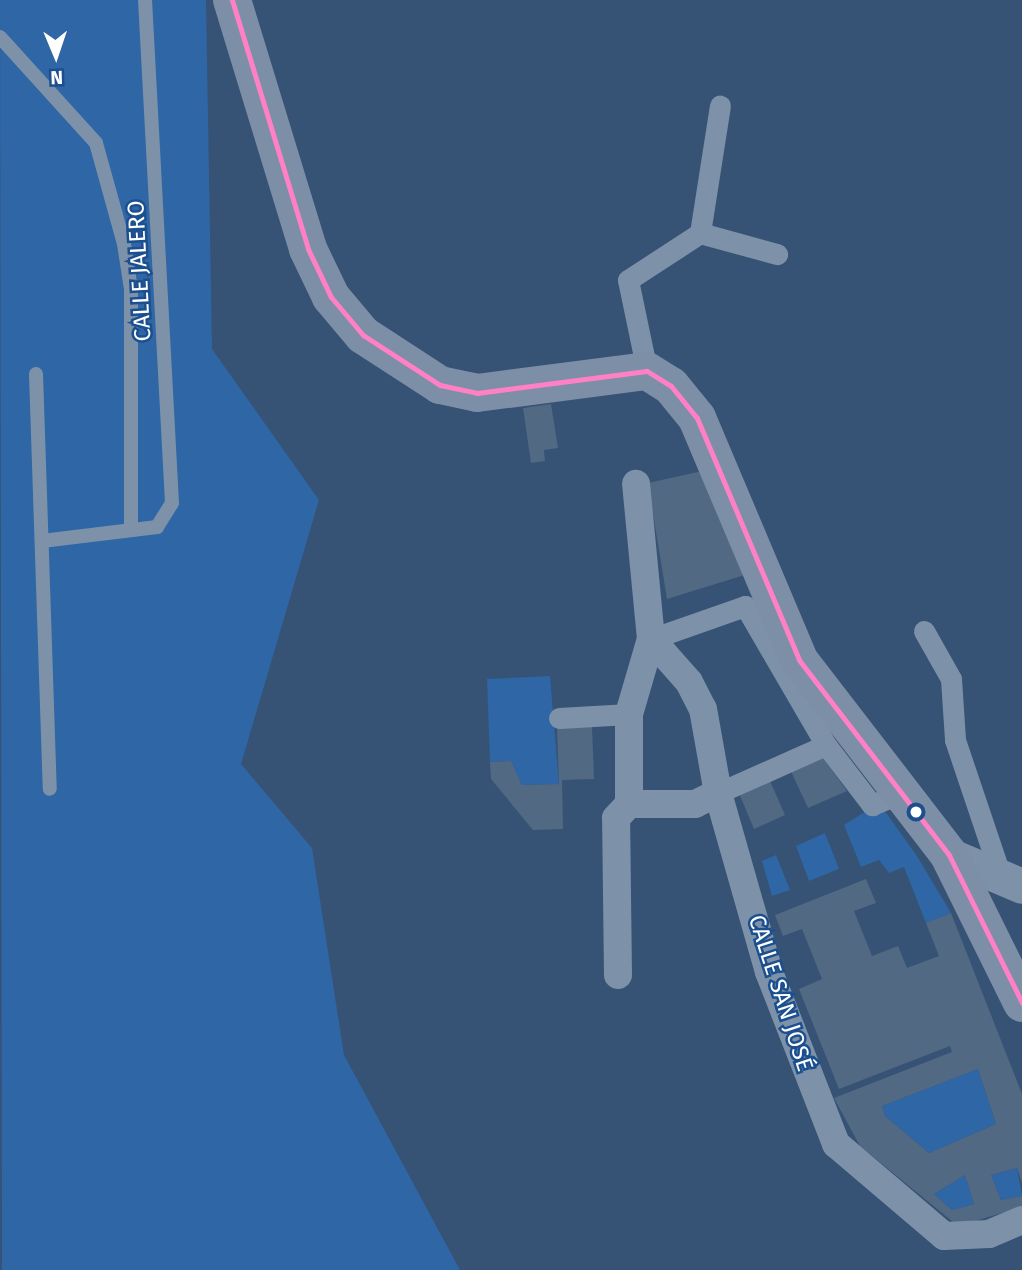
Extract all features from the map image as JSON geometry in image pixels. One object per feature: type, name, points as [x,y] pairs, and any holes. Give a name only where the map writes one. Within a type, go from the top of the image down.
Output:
[{"type":"main road","points":[[232,0],[308,249],[331,297],[363,335],[440,385],[477,393],[510,394],[581,375],[647,371],[698,418],[799,660],[826,703],[859,731],[949,855],[1022,1003]]},
{"type":"street","points":[[647,371],[628,280],[700,233],[720,106]]},
{"type":"street","points":[[700,233],[777,254]]},
{"type":"street","points":[[618,975],[616,818],[629,804],[629,714],[651,639],[636,484]]},
{"type":"street","points":[[651,639],[745,606],[825,745],[873,805],[902,792]]},
{"type":"street","points":[[924,631],[951,679],[955,740],[1012,881]]},
{"type":"street","name":"CALLE SAN JOSÉ","points":[[651,639],[689,682],[703,709],[718,793],[769,972],[836,1144],[944,1236],[989,1234],[1022,1220]]},
{"type":"street","points":[[559,718],[629,714]]},
{"type":"street","points":[[629,804],[695,804],[825,745]]},
{"type":"street","points":[[949,855],[1012,881]]},
{"type":"lane","name":"CALLE JALERO","points":[[131,530],[157,527],[172,503],[148,3]]},
{"type":"lane","points":[[0,37],[96,143],[124,244],[131,289],[131,530],[41,541]]},
{"type":"lane","points":[[36,374],[50,789]]},
{"type":"shaded area","points":[[0,0],[206,0],[212,349],[319,500],[241,764],[312,848],[344,1055],[460,1270],[2,1270]]},
{"type":"shaded area","points":[[550,676],[559,784],[522,785],[511,761],[490,762],[487,679]]},
{"type":"shaded area","points":[[879,803],[917,856],[951,913],[926,923],[904,867],[889,873],[879,860],[861,867],[844,825]]},
{"type":"shaded area","points":[[825,833],[839,869],[809,881],[796,846]]},
{"type":"shaded area","points":[[776,855],[790,890],[772,896],[762,861]]},
{"type":"shaded area","points":[[978,1069],[996,1124],[929,1153],[885,1116],[882,1106]]},
{"type":"shaded area","points":[[1017,1168],[1022,1196],[1001,1200],[991,1175]]},
{"type":"shaded area","points":[[965,1175],[974,1204],[952,1210],[934,1194]]},
{"type":"building","points":[[551,404],[558,448],[544,450],[545,461],[531,463],[523,408]]},
{"type":"building","points":[[707,470],[751,573],[667,599],[648,483]]},
{"type":"building","points":[[592,726],[594,779],[562,780],[563,829],[533,830],[491,779],[490,762],[511,761],[522,785],[559,784],[557,727]]},
{"type":"building","points":[[818,751],[847,791],[808,808],[788,765]]},
{"type":"building","points":[[767,774],[785,815],[754,829],[736,786]]},
{"type":"building","points":[[866,879],[876,903],[854,911],[872,956],[898,946],[907,968],[939,956],[926,923],[951,913],[1022,1094],[1022,1183],[1017,1168],[991,1175],[1001,1200],[1022,1196],[1022,1207],[958,1226],[860,1146],[834,1098],[952,1052],[950,1046],[839,1089],[799,989],[822,979],[802,929],[783,936],[775,915]],"holes":[[[978,1069],[996,1124],[929,1153],[885,1116],[882,1106]],[[965,1175],[974,1204],[952,1210],[934,1194]]]},
{"type":"transit line","points":[[232,0],[308,249],[331,297],[363,335],[440,385],[477,393],[647,371],[671,386],[697,418],[799,660],[949,855],[1022,1003]]}]
